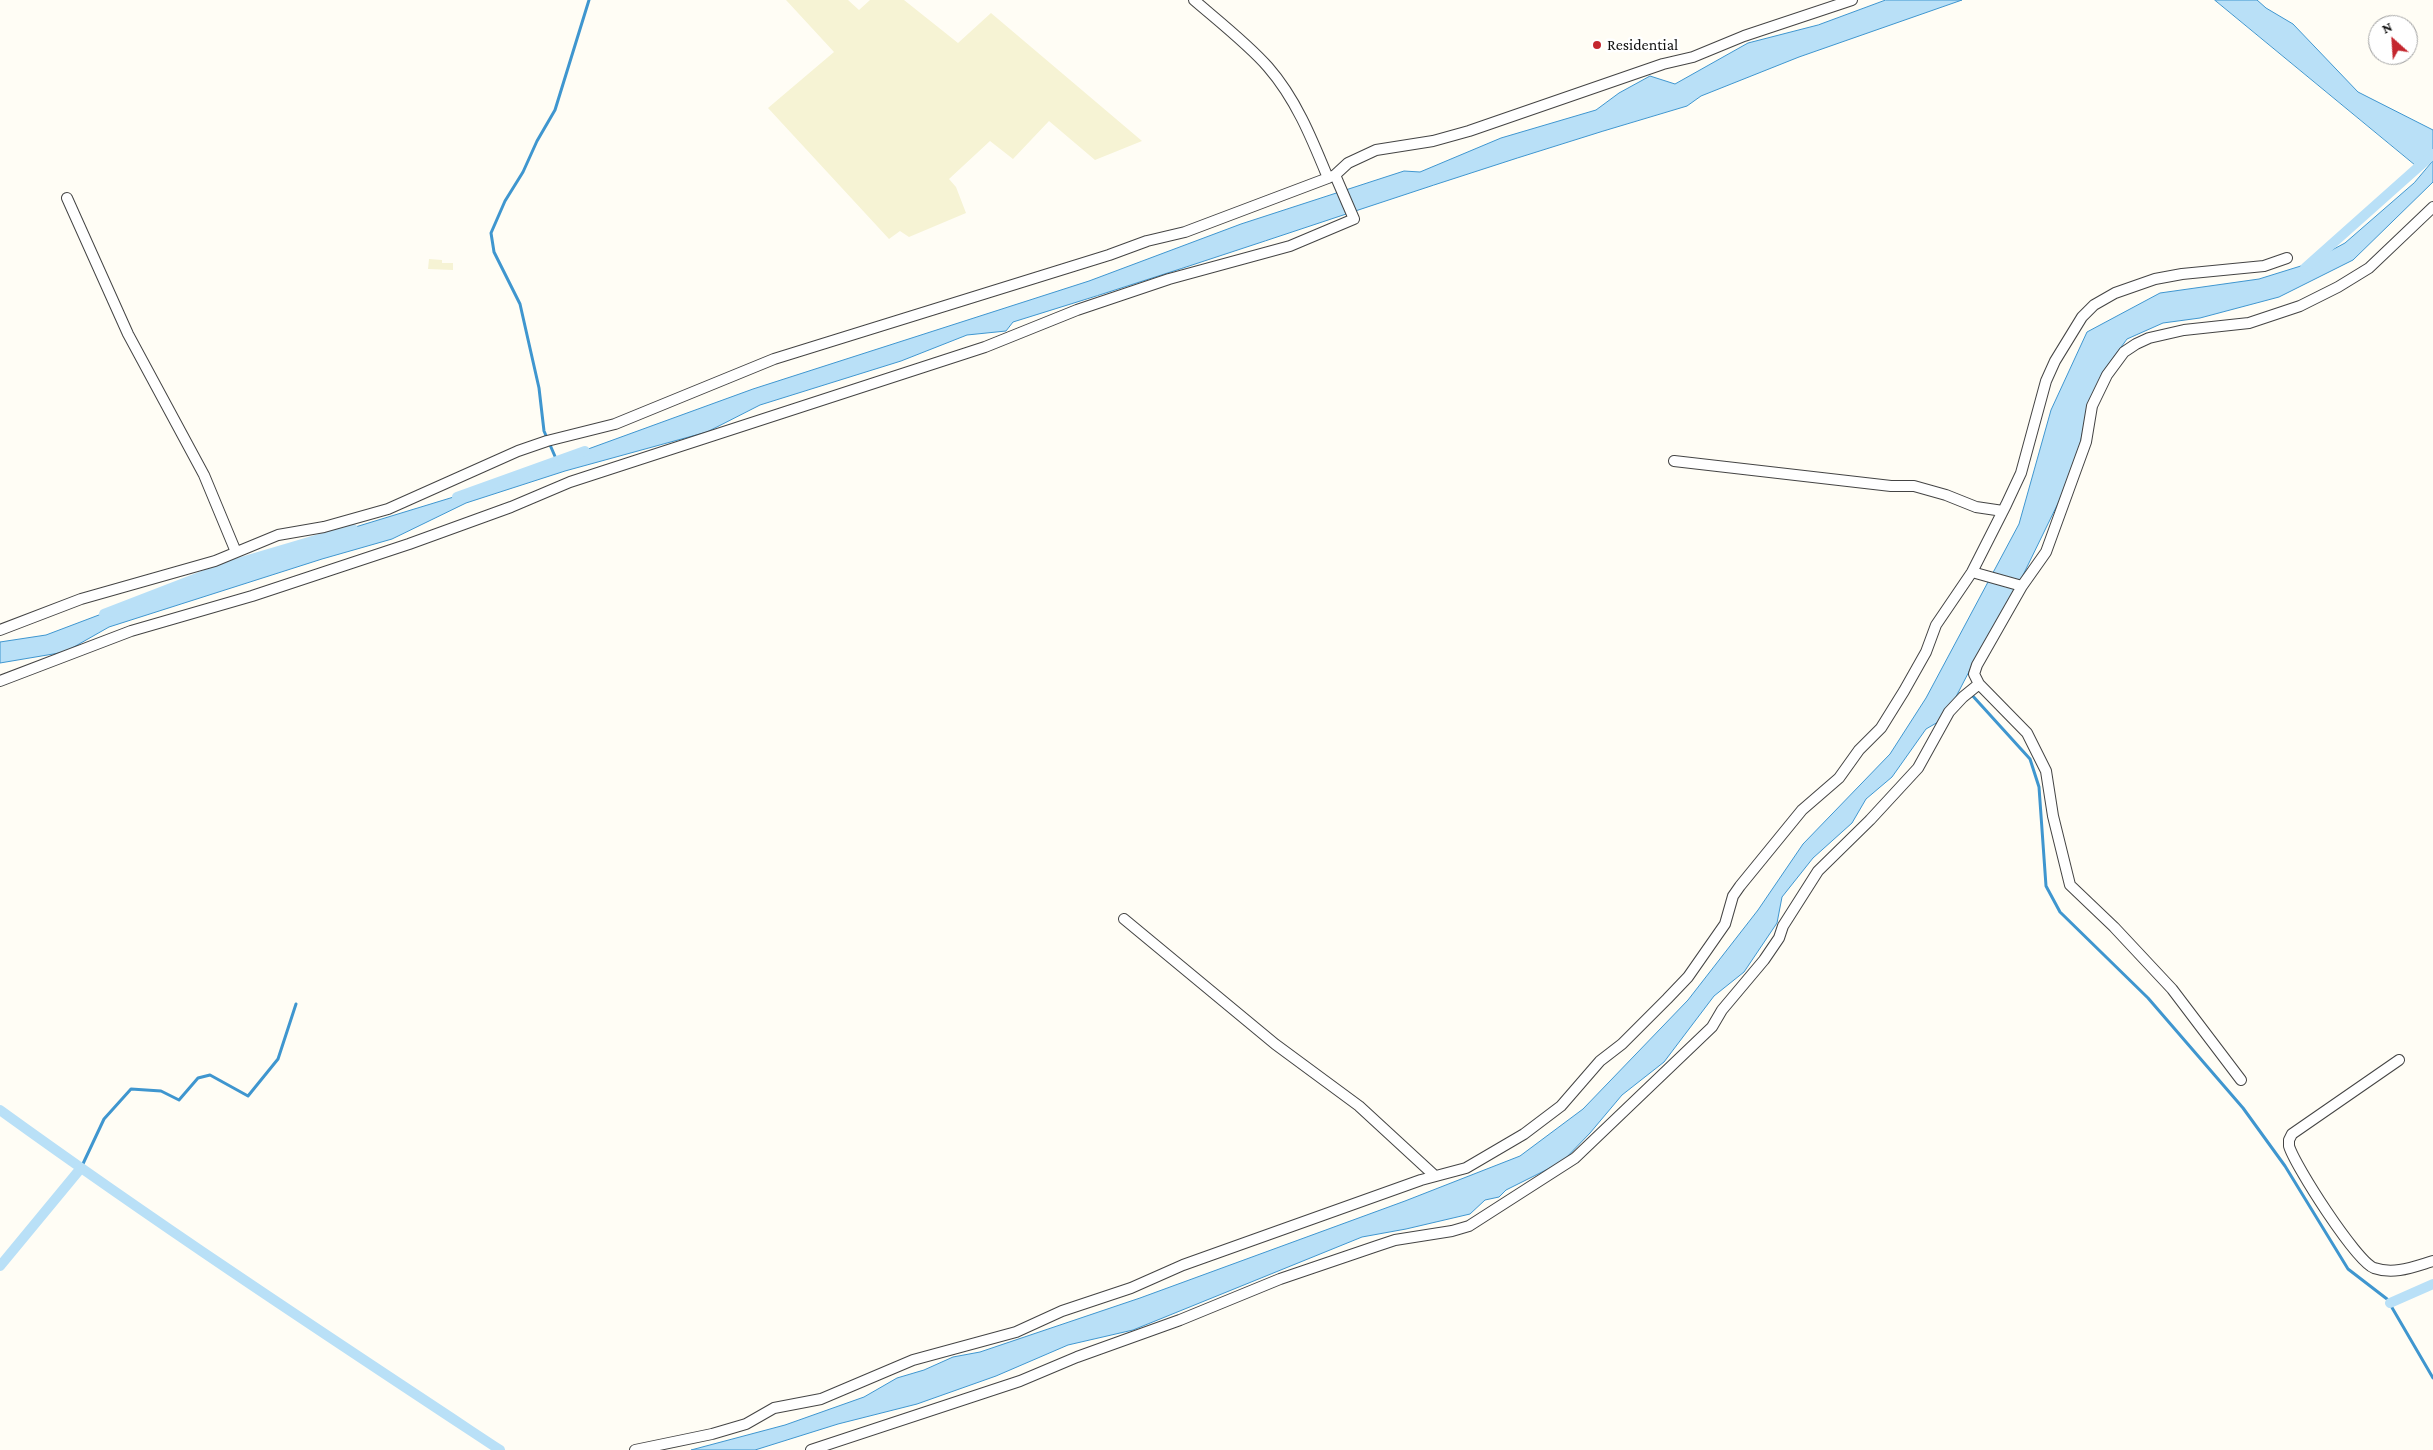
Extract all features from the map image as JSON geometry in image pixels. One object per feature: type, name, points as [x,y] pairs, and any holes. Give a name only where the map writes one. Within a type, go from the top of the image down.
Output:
[{"type":"street","points":[[0,681],[117,636],[259,594],[409,544],[511,507],[570,482],[639,458],[746,426],[985,347],[1044,322],[1169,278],[1290,246],[1354,220],[1294,102],[1268,66],[1194,0]]},
{"type":"street","points":[[0,630],[81,599],[215,561],[278,535],[324,527],[388,509],[518,451],[547,441],[615,424],[774,358],[1109,255],[1147,241],[1185,232],[1334,179],[1348,163],[1368,153],[1433,141],[1469,131],[1663,64],[1693,57],[1752,34],[1852,0]]},
{"type":"street","points":[[67,198],[128,334],[204,475],[236,552]]},
{"type":"street","points":[[2242,1080],[2172,989],[2114,926],[2070,885],[2053,816],[2046,771],[2027,733],[1997,700],[1978,685],[1974,674],[1977,665],[2022,586],[2046,552],[2086,442],[2092,406],[2107,375],[2124,352],[2149,338],[2184,330],[2249,323],[2277,315],[2315,299],[2369,268],[2433,206]]},
{"type":"street","points":[[635,1450],[712,1434],[746,1424],[774,1408],[821,1399],[913,1360],[1016,1332],[1062,1311],[1131,1288],[1184,1265],[1421,1180],[1466,1168],[1509,1144],[1561,1106],[1600,1061],[1647,1020],[1688,976],[1725,924],[1734,896],[1740,886],[1802,810],[1839,778],[1859,750],[1881,728],[1923,657],[1936,625],[1972,572],[1992,534],[2021,473],[2028,439],[2050,371],[2079,321],[2094,305],[2115,294],[2155,279],[2182,274],[2264,266],[2288,258]]},
{"type":"street","points":[[1674,461],[1891,486],[1914,486],[2001,514]]},
{"type":"street","points":[[1972,572],[2022,586]]},
{"type":"street","points":[[810,1450],[1020,1381],[1076,1357],[1180,1320],[1280,1279],[1395,1240],[1452,1231],[1482,1220],[1575,1158],[1712,1027],[1731,999],[1779,938],[1783,926],[1818,871],[1875,815],[1918,768],[1950,712],[1963,697],[1978,685]]},
{"type":"street","points":[[1124,919],[1275,1044],[1359,1106],[1435,1176]]},
{"type":"street","points":[[2399,1060],[2292,1134],[2289,1146],[2321,1202],[2350,1244],[2369,1266],[2387,1272],[2401,1271],[2433,1261]]},
{"type":"shaded area","points":[[786,0],[848,0],[859,10],[870,0],[904,0],[958,43],[991,13],[1142,141],[1095,160],[1049,121],[1013,159],[990,141],[949,179],[956,187],[966,213],[909,237],[900,231],[889,239],[768,108],[834,52]]},
{"type":"shaded area","points":[[429,259],[442,260],[442,263],[453,263],[453,270],[428,269]]},
{"type":"water","points":[[1886,0],[1962,0],[1799,57],[1701,96],[1687,106],[1602,131],[1013,322],[1006,331],[967,335],[901,361],[760,405],[707,432],[565,471],[466,503],[392,539],[322,559],[109,627],[65,652],[0,663],[0,642],[46,635],[231,565],[470,492],[753,389],[1089,281],[1241,224],[1404,171],[1420,172],[1501,138],[1596,110],[1619,93],[1650,76],[1675,84],[1748,43],[1818,25]]},
{"type":"water","points":[[2215,0],[2257,0],[2266,8],[2293,24],[2358,92],[2433,130],[2433,154],[2418,167]]},
{"type":"water","points":[[2433,161],[2433,182],[2353,260],[2279,297],[2200,318],[2163,323],[2127,339],[2102,373],[2087,411],[2079,449],[2063,493],[2007,608],[1975,660],[1945,718],[1926,729],[1892,777],[1866,799],[1852,823],[1813,858],[1782,897],[1777,923],[1744,972],[1714,996],[1664,1062],[1622,1095],[1590,1133],[1562,1162],[1506,1190],[1499,1197],[1485,1200],[1470,1214],[1362,1237],[1133,1330],[1068,1345],[996,1376],[917,1404],[838,1424],[755,1450],[691,1450],[785,1425],[864,1397],[897,1378],[924,1370],[953,1357],[980,1352],[1140,1298],[1405,1201],[1520,1156],[1583,1109],[1688,1000],[1758,910],[1803,844],[1890,754],[1926,698],[2019,524],[2051,410],[2087,332],[2160,293],[2259,279],[2304,265],[2345,243],[2414,183]]},
{"type":"waterway","points":[[557,461],[544,431],[539,388],[520,304],[494,252],[491,233],[505,201],[523,172],[537,141],[555,110],[589,0]]},
{"type":"waterway","points":[[2305,268],[2433,154]]},
{"type":"waterway","points":[[457,497],[585,451]]},
{"type":"waterway","points":[[104,614],[231,565],[353,529]]},
{"type":"waterway","points":[[1971,694],[2030,759],[2039,787],[2046,886],[2060,912],[2148,998],[2243,1108],[2285,1166],[2348,1269],[2387,1299],[2433,1378]]},
{"type":"waterway","points":[[81,1168],[104,1119],[131,1089],[161,1091],[179,1100],[198,1078],[210,1075],[248,1096],[278,1059],[296,1004]]},
{"type":"waterway","points":[[0,1110],[186,1240],[500,1450]]},
{"type":"waterway","points":[[0,1266],[81,1168]]},
{"type":"waterway","points":[[2390,1303],[2433,1284]]},
{"type":"place","name":"Residential","points":[[1597,45]]}]
